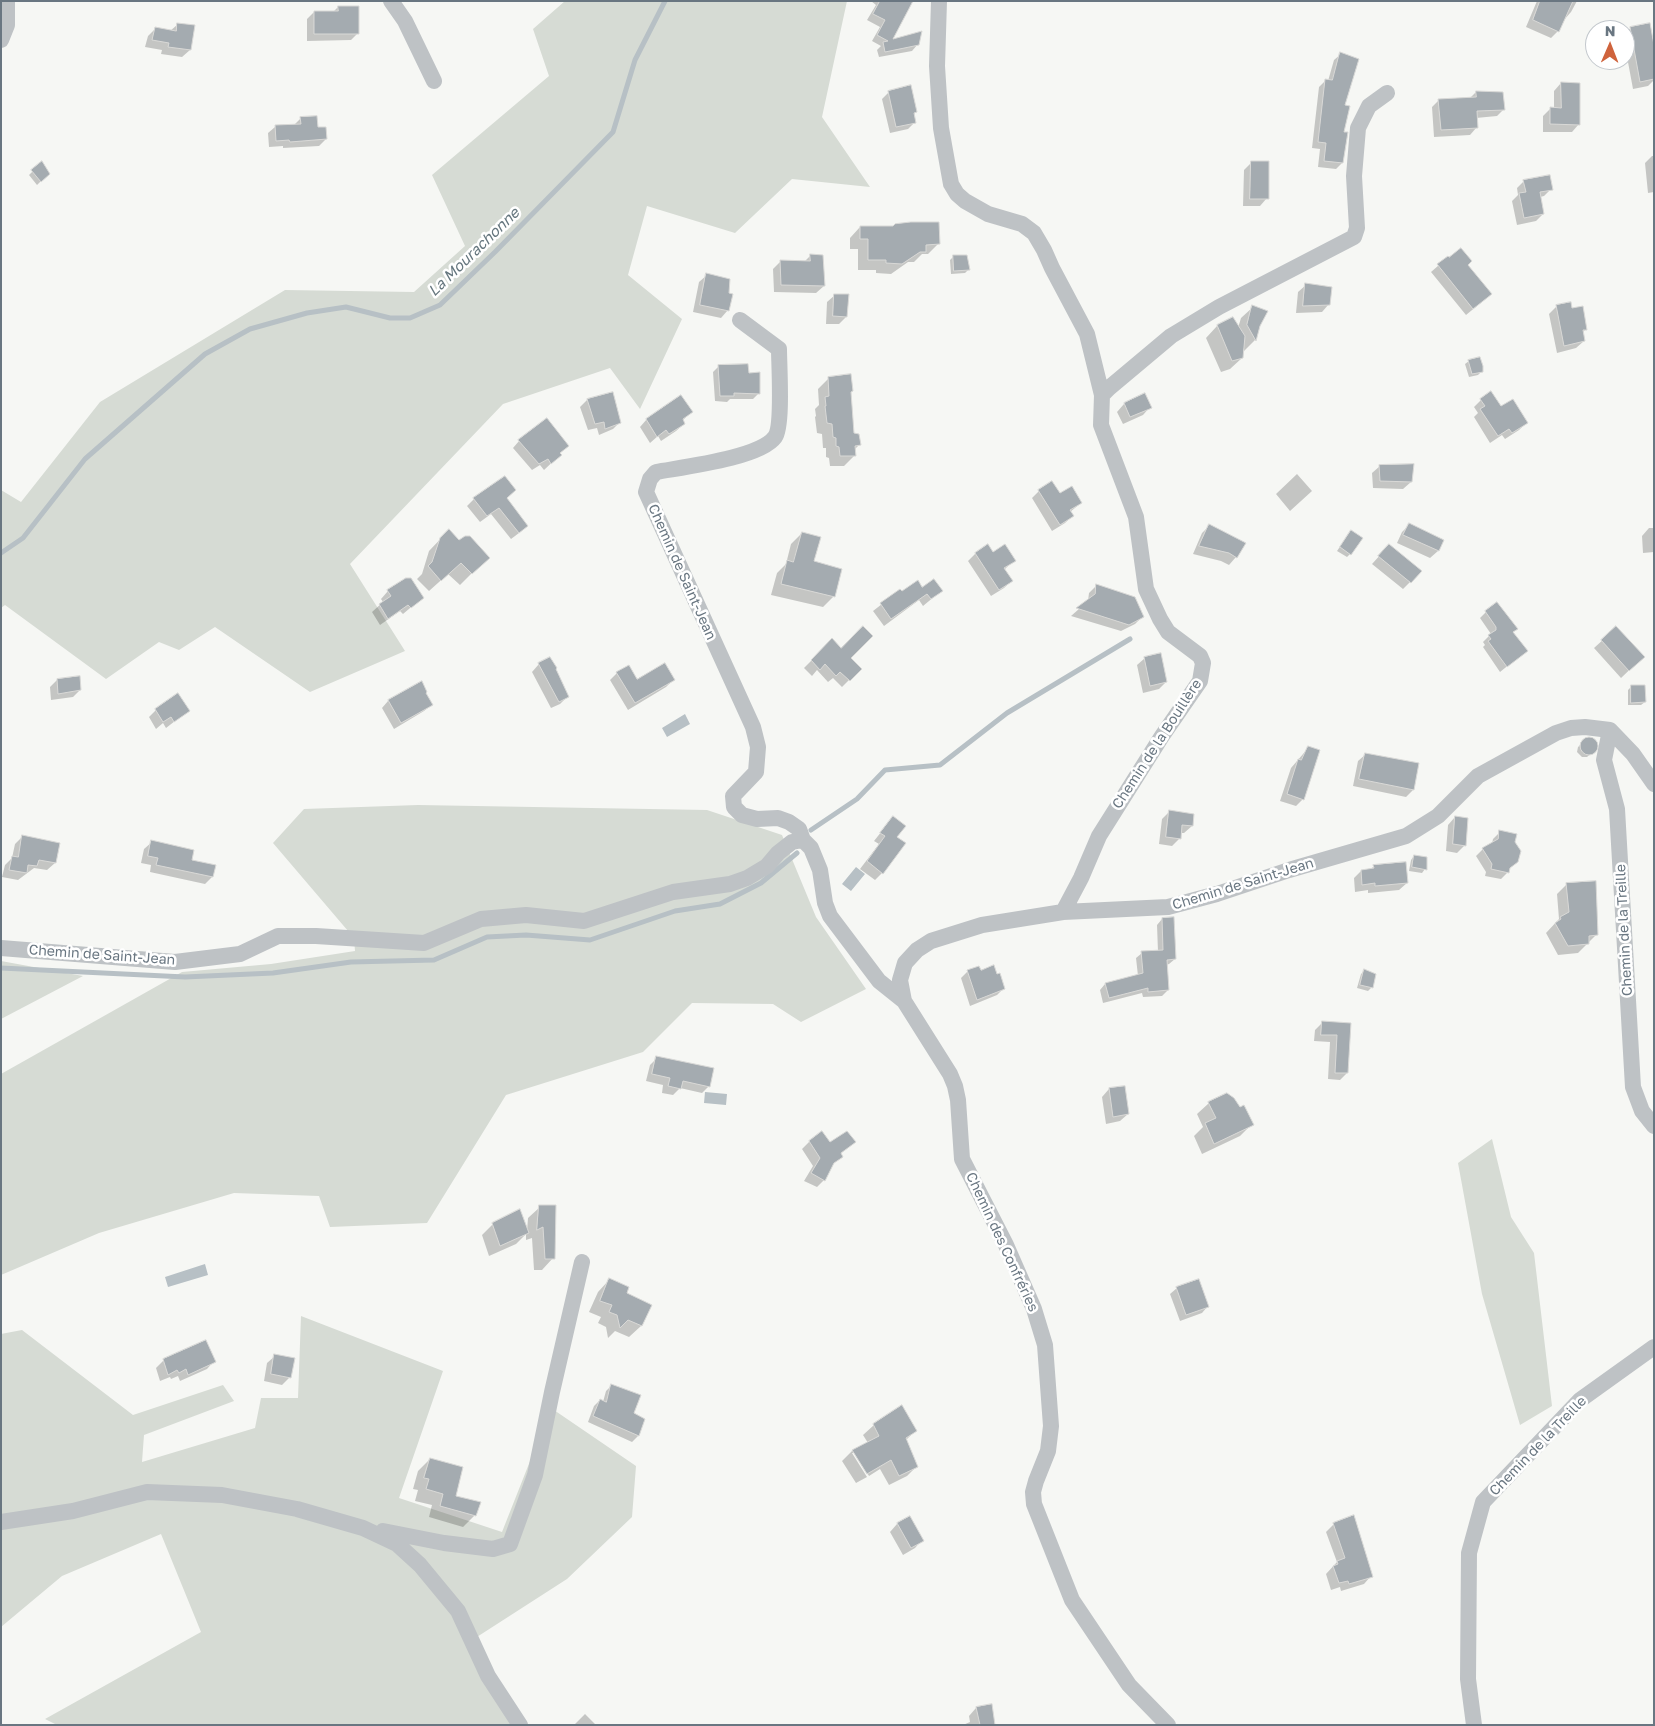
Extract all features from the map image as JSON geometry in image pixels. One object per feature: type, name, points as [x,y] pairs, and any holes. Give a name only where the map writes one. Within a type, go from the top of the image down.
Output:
[{"type":"street","points":[[1,40],[7,25],[7,1]]},
{"type":"street","points":[[391,1],[405,22],[434,81]]},
{"type":"street","name":"Chemin de la Bouillère","points":[[939,1],[937,66],[941,128],[951,184],[957,194],[965,201],[988,214],[1022,224],[1034,233],[1044,250],[1087,334],[1102,395],[1100,425],[1136,518],[1146,589],[1168,632],[1200,656],[1203,663],[1200,681],[1162,736],[1098,836],[1081,878],[1063,912]]},
{"type":"street","points":[[1102,395],[1171,336],[1219,307],[1354,237],[1357,228],[1354,176],[1358,128],[1369,106],[1387,94]]},
{"type":"street","name":"Chemin de Saint-Jean","points":[[740,320],[779,350],[779,423],[776,436],[762,448],[745,455],[656,472],[650,479],[646,492],[753,727],[758,747],[756,772],[733,796],[734,807],[742,816],[757,819],[778,818],[789,822],[799,830],[803,840],[811,848],[820,870],[825,903],[830,916],[880,981],[904,1001]]},
{"type":"street","name":"Chemin de Saint-Jean","points":[[904,1001],[900,980],[905,963],[918,950],[931,942],[982,925],[1063,912],[1168,907],[1217,894],[1289,870],[1406,836],[1438,816],[1478,776],[1556,733],[1571,728],[1585,727],[1610,730]]},
{"type":"street","points":[[1610,730],[1633,754],[1654,784]]},
{"type":"street","name":"Chemin de la Treille","points":[[1610,730],[1604,760],[1617,809],[1633,1087],[1642,1111],[1654,1126]]},
{"type":"street","name":"Chemin de Saint-Jean","points":[[1,948],[175,962],[240,954],[278,936],[316,936],[424,943],[481,919],[526,914],[584,921],[672,892],[730,884],[747,878],[767,866],[778,853],[792,842],[803,840]]},
{"type":"street","name":"Chemin des Confréries","points":[[904,1001],[950,1074],[958,1100],[962,1159],[1006,1245],[1034,1308],[1043,1336],[1048,1371],[1051,1426],[1048,1451],[1033,1492],[1034,1504],[1072,1600],[1129,1685],[1168,1725]]},
{"type":"street","points":[[1,1522],[74,1511],[147,1492],[222,1495],[297,1509],[363,1528],[444,1543],[493,1549],[510,1544],[534,1475],[582,1262]]},
{"type":"street","name":"Chemin de la Treille","points":[[1474,1725],[1468,1679],[1469,1553],[1483,1502],[1580,1400],[1654,1347]]},
{"type":"street","points":[[363,1528],[397,1544],[420,1565],[458,1611],[488,1676],[520,1725]]},
{"type":"shaded area","points":[[565,1],[847,1],[822,117],[870,187],[792,179],[735,233],[647,206],[628,275],[682,319],[640,409],[610,368],[503,404],[350,564],[405,651],[310,692],[215,627],[179,650],[159,642],[106,679],[5,605],[1,608],[1,490],[21,502],[100,402],[285,290],[414,292],[465,246],[432,175],[549,76],[533,29]]},
{"type":"shaded area","points":[[685,714],[690,724],[667,737],[662,728]]},
{"type":"shaded area","points":[[418,805],[707,810],[782,835],[816,917],[866,989],[801,1022],[773,1004],[692,1003],[643,1052],[506,1095],[427,1223],[330,1227],[319,1196],[234,1193],[99,1233],[1,1275],[1,1074],[182,972],[271,964],[355,951],[354,938],[273,843],[304,809]]},
{"type":"shaded area","points":[[856,867],[865,874],[851,891],[842,884]]},
{"type":"shaded area","points":[[1,961],[83,976],[1,1019]]},
{"type":"shaded area","points":[[705,1092],[727,1094],[726,1105],[704,1103]]},
{"type":"shaded area","points":[[1492,1139],[1511,1217],[1534,1253],[1552,1406],[1520,1425],[1482,1294],[1458,1163]]},
{"type":"shaded area","points":[[205,1264],[208,1275],[168,1287],[165,1277]]},
{"type":"shaded area","points":[[301,1316],[443,1371],[399,1498],[502,1532],[551,1408],[636,1466],[632,1517],[567,1579],[466,1644],[511,1725],[57,1725],[45,1719],[201,1632],[161,1534],[62,1576],[1,1627],[1,1334],[22,1330],[133,1415],[223,1385],[234,1401],[144,1435],[142,1462],[255,1428],[261,1398],[298,1398]]},
{"type":"building","points":[[880,1],[913,1],[893,39],[922,31],[919,45],[885,52],[883,42],[888,41],[877,35],[885,20],[873,14]]},
{"type":"building","points":[[1540,1],[1573,1],[1559,32],[1533,20]]},
{"type":"building","points":[[338,6],[359,6],[359,34],[314,34],[314,11],[338,11]]},
{"type":"building","points":[[177,23],[195,25],[191,50],[168,47],[169,43],[152,40],[155,27],[176,31]]},
{"type":"building","points":[[1650,23],[1654,45],[1654,79],[1640,82],[1635,54],[1635,26]]},
{"type":"building","points":[[1340,52],[1359,59],[1345,105],[1350,106],[1344,132],[1348,132],[1343,163],[1324,161],[1326,143],[1318,142],[1325,79],[1332,80]]},
{"type":"building","points":[[1561,82],[1580,83],[1580,125],[1550,124],[1550,107],[1561,108]]},
{"type":"building","points":[[911,85],[917,112],[914,113],[916,123],[896,127],[888,91]]},
{"type":"building","points":[[1476,91],[1503,92],[1505,110],[1477,111],[1478,128],[1441,130],[1438,99],[1476,97]]},
{"type":"building","points":[[317,116],[318,127],[326,127],[327,139],[290,142],[289,140],[276,141],[275,125],[301,124],[300,117]]},
{"type":"building","points":[[42,161],[50,174],[41,182],[31,170]]},
{"type":"building","points":[[1251,161],[1269,161],[1269,199],[1250,199]]},
{"type":"building","points":[[1550,175],[1553,190],[1540,192],[1544,214],[1524,218],[1519,193],[1526,192],[1523,180]]},
{"type":"building","points":[[939,222],[940,244],[926,245],[926,252],[920,252],[902,264],[886,263],[886,260],[868,260],[868,239],[860,239],[860,226],[893,226],[895,224]]},
{"type":"building","points":[[1461,248],[1472,261],[1468,265],[1492,294],[1473,309],[1437,264]]},
{"type":"building","points":[[810,254],[823,255],[825,286],[781,285],[780,260],[810,261]]},
{"type":"building","points":[[953,255],[967,255],[970,270],[954,271]]},
{"type":"building","points":[[706,273],[730,279],[729,293],[733,294],[729,311],[700,305]]},
{"type":"building","points":[[1305,283],[1332,287],[1330,305],[1303,306]]},
{"type":"building","points":[[834,294],[849,294],[847,317],[833,316]]},
{"type":"building","points":[[1571,302],[1572,308],[1583,306],[1587,330],[1583,330],[1585,341],[1564,346],[1556,305]]},
{"type":"building","points":[[1252,305],[1268,311],[1260,326],[1256,341],[1247,325]]},
{"type":"building","points":[[1233,317],[1245,336],[1243,358],[1232,361],[1217,325]]},
{"type":"building","points":[[1480,357],[1483,372],[1472,374],[1468,360]]},
{"type":"building","points":[[748,364],[749,373],[760,372],[760,394],[734,393],[734,396],[720,396],[718,365]]},
{"type":"building","points":[[851,374],[854,433],[859,434],[861,445],[855,446],[856,456],[840,456],[839,447],[836,446],[836,438],[833,437],[832,424],[827,423],[825,397],[829,396],[828,377]]},
{"type":"building","points":[[1491,391],[1501,406],[1513,399],[1528,423],[1512,433],[1509,429],[1498,436],[1480,409],[1485,406],[1480,399]]},
{"type":"building","points":[[613,392],[621,423],[605,429],[604,422],[595,424],[587,399]]},
{"type":"building","points":[[1145,393],[1152,408],[1130,417],[1124,403]]},
{"type":"building","points":[[681,395],[693,412],[683,419],[685,424],[669,434],[666,430],[657,437],[646,419]]},
{"type":"building","points":[[547,418],[569,446],[551,464],[548,459],[539,464],[518,440]]},
{"type":"building","points":[[1414,464],[1412,482],[1380,481],[1379,465]]},
{"type":"building","points":[[505,476],[516,490],[507,498],[528,526],[519,533],[499,508],[487,516],[473,498]]},
{"type":"building","points":[[1052,481],[1060,493],[1072,486],[1082,503],[1070,510],[1074,516],[1060,525],[1038,490]]},
{"type":"building","points":[[1409,523],[1444,540],[1439,551],[1403,535]]},
{"type":"building","points":[[1209,524],[1246,543],[1237,558],[1229,553],[1199,546]]},
{"type":"building","points":[[449,529],[459,540],[465,536],[470,536],[490,558],[472,574],[461,563],[441,581],[428,566],[432,562],[440,538]]},
{"type":"building","points":[[1351,530],[1363,538],[1351,555],[1340,547]]},
{"type":"building","points":[[802,532],[821,537],[814,561],[842,569],[835,597],[781,584],[787,560],[793,562]]},
{"type":"building","points":[[988,544],[993,552],[1005,544],[1016,561],[1004,568],[1013,581],[999,590],[975,553]]},
{"type":"building","points":[[1389,544],[1422,571],[1411,583],[1378,556]]},
{"type":"building","points":[[406,578],[411,578],[424,598],[411,608],[408,605],[388,619],[379,604],[391,596],[387,590]]},
{"type":"building","points":[[934,579],[943,591],[931,599],[927,594],[891,619],[880,603],[900,589],[902,591],[918,580],[922,587]]},
{"type":"building","points":[[1096,584],[1135,597],[1144,617],[1129,625],[1076,608],[1095,594]]},
{"type":"building","points":[[1497,602],[1518,629],[1513,632],[1528,651],[1507,667],[1488,641],[1491,639],[1488,635],[1496,630],[1496,627],[1485,611]]},
{"type":"building","points":[[863,626],[873,636],[851,658],[862,669],[850,681],[840,672],[836,676],[825,664],[820,670],[811,660],[832,638],[841,648]]},
{"type":"building","points":[[1616,626],[1645,657],[1629,671],[1601,640]]},
{"type":"building","points":[[1161,653],[1167,682],[1150,686],[1144,657]]},
{"type":"building","points":[[550,657],[557,668],[569,697],[559,702],[538,663]]},
{"type":"building","points":[[665,663],[675,680],[635,703],[616,672],[629,665],[637,679]]},
{"type":"building","points":[[80,676],[81,690],[58,694],[57,679]]},
{"type":"building","points":[[422,681],[433,705],[401,723],[388,700]]},
{"type":"building","points":[[1631,685],[1645,685],[1646,702],[1631,703]]},
{"type":"building","points":[[178,693],[190,711],[174,722],[171,717],[163,722],[155,709]]},
{"type":"building","points":[[1589,737],[1595,740],[1598,746],[1595,752],[1589,755],[1583,752],[1580,746],[1583,740]]},
{"type":"building","points":[[1308,746],[1320,750],[1304,800],[1287,794],[1298,759],[1301,760]]},
{"type":"building","points":[[1365,753],[1419,763],[1414,790],[1359,779]]},
{"type":"building","points":[[1169,810],[1194,814],[1193,826],[1182,825],[1181,839],[1166,837]]},
{"type":"building","points":[[893,816],[906,826],[897,837],[906,843],[883,874],[867,861],[885,836],[880,833]]},
{"type":"building","points":[[1455,816],[1468,818],[1466,846],[1453,844]]},
{"type":"building","points":[[1499,830],[1517,834],[1515,842],[1521,851],[1518,862],[1510,868],[1509,873],[1491,869],[1492,864],[1482,848],[1498,839]]},
{"type":"building","points":[[22,835],[60,843],[56,863],[39,860],[37,866],[28,865],[27,873],[9,870],[12,856],[18,857]]},
{"type":"building","points":[[151,840],[194,850],[192,860],[216,865],[213,877],[156,865],[158,858],[148,856]]},
{"type":"building","points":[[1414,855],[1427,857],[1427,870],[1412,867]]},
{"type":"building","points":[[1406,862],[1408,883],[1375,886],[1375,883],[1362,885],[1361,870],[1374,868],[1373,865]]},
{"type":"building","points":[[1596,881],[1598,935],[1589,936],[1589,944],[1568,946],[1555,923],[1561,919],[1560,917],[1569,912],[1566,883]]},
{"type":"building","points":[[1174,917],[1176,959],[1167,960],[1169,990],[1148,992],[1148,988],[1109,998],[1105,983],[1143,973],[1141,951],[1163,950],[1162,918]]},
{"type":"building","points":[[994,965],[997,974],[1000,973],[1005,989],[977,1000],[967,970],[979,966],[981,970]]},
{"type":"building","points":[[1364,969],[1376,974],[1373,988],[1360,985]]},
{"type":"building","points":[[1322,1021],[1351,1023],[1348,1073],[1335,1073],[1337,1035],[1321,1035]]},
{"type":"building","points":[[656,1056],[714,1068],[710,1087],[683,1081],[681,1089],[668,1086],[670,1078],[652,1074]]},
{"type":"building","points":[[1125,1086],[1129,1114],[1113,1117],[1109,1088]]},
{"type":"building","points":[[1227,1093],[1234,1098],[1240,1107],[1244,1105],[1254,1125],[1214,1144],[1205,1123],[1216,1118],[1208,1102]]},
{"type":"building","points":[[822,1131],[830,1142],[847,1131],[856,1142],[841,1153],[843,1157],[834,1163],[825,1181],[811,1173],[820,1158],[809,1141]]},
{"type":"building","points":[[539,1205],[556,1205],[555,1259],[545,1259],[543,1227],[537,1230]]},
{"type":"building","points":[[520,1209],[529,1233],[500,1246],[492,1223]]},
{"type":"building","points":[[609,1278],[629,1287],[627,1293],[652,1305],[642,1326],[628,1320],[620,1328],[617,1315],[609,1312],[612,1305],[600,1301]]},
{"type":"building","points":[[1199,1279],[1209,1307],[1186,1315],[1176,1287]]},
{"type":"building","points":[[206,1340],[216,1362],[188,1375],[186,1369],[179,1373],[177,1370],[168,1375],[163,1359]]},
{"type":"building","points":[[274,1354],[295,1358],[291,1378],[271,1374]]},
{"type":"building","points":[[611,1384],[641,1395],[634,1413],[645,1419],[639,1436],[593,1416],[600,1399],[606,1402]]},
{"type":"building","points":[[902,1405],[917,1431],[906,1438],[918,1467],[899,1476],[891,1460],[867,1474],[852,1450],[879,1436],[873,1424]]},
{"type":"building","points":[[430,1458],[463,1467],[456,1496],[481,1502],[476,1516],[440,1506],[443,1494],[426,1489],[429,1479],[424,1478]]},
{"type":"building","points":[[1354,1515],[1373,1577],[1349,1584],[1348,1581],[1339,1583],[1333,1566],[1338,1564],[1337,1561],[1345,1558],[1333,1523]]},
{"type":"building","points":[[910,1516],[924,1541],[911,1548],[897,1523]]},
{"type":"building","points":[[992,1704],[995,1725],[980,1725],[976,1707]]},
{"type":"waterway","name":"La Mourachonne","points":[[1,553],[23,538],[85,459],[205,354],[250,329],[307,313],[346,307],[390,318],[410,318],[440,305],[613,132],[635,60],[665,1]]},
{"type":"waterway","points":[[811,830],[857,799],[885,770],[940,765],[1007,713],[1130,639]]},
{"type":"waterway","points":[[1,968],[185,977],[273,973],[351,962],[434,960],[487,937],[526,935],[590,940],[675,911],[720,904],[761,883],[797,853]]}]
